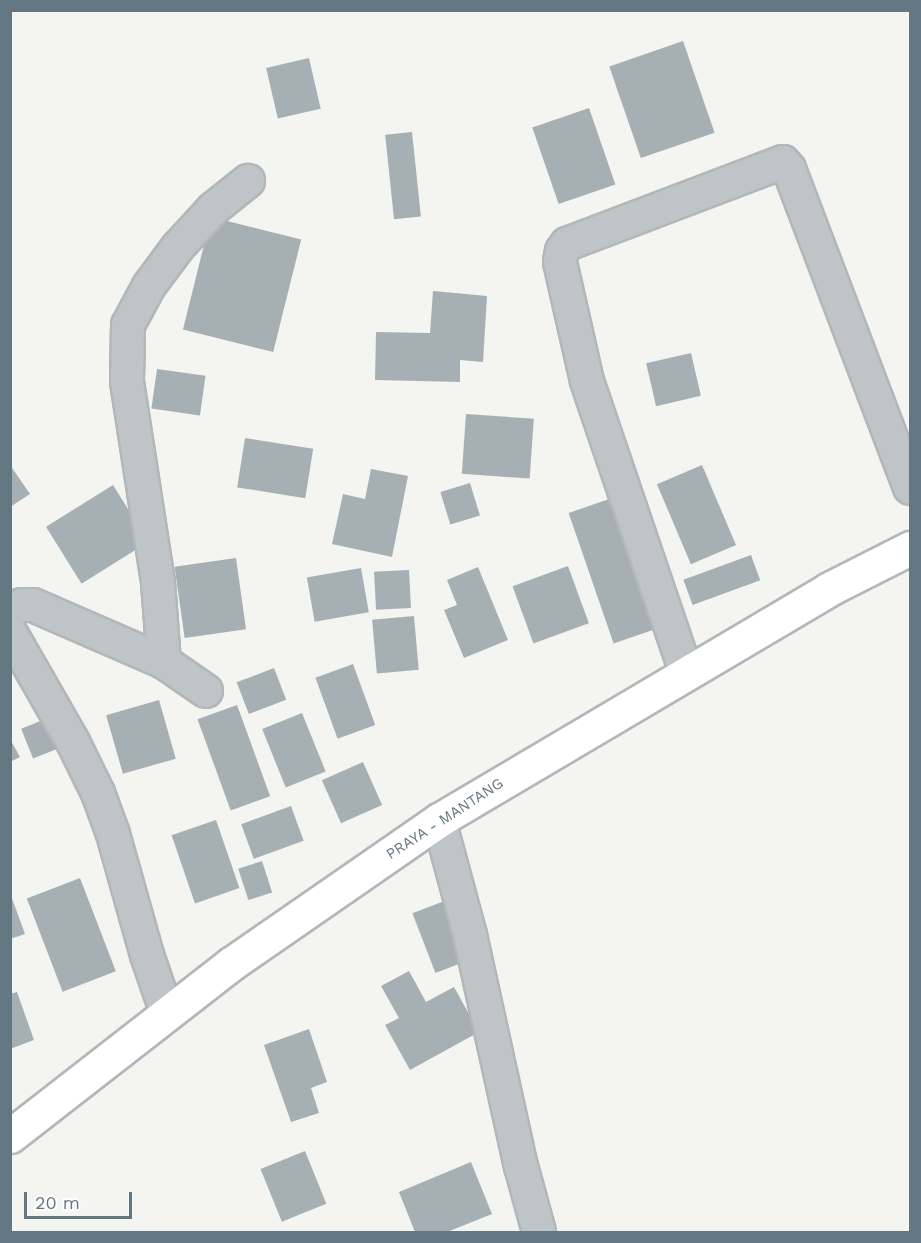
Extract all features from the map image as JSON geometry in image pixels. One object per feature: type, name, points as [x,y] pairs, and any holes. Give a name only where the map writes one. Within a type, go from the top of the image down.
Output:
[{"type":"main road","name":"PRAYA - MANTANG","points":[[10,1136],[231,964],[439,820],[829,589],[910,548]]},
{"type":"street","points":[[686,672],[587,381],[560,262],[561,251],[567,244],[783,162],[789,170],[910,488]]},
{"type":"street","points":[[164,662],[158,582],[127,382],[128,325],[149,286],[178,247],[213,209],[248,181]]},
{"type":"street","points":[[10,611],[21,605],[33,605],[164,662],[206,691]]},
{"type":"street","points":[[10,632],[73,742],[98,793],[113,834],[147,955],[167,1013]]},
{"type":"street","points":[[439,820],[470,935],[521,1166],[539,1233]]},
{"type":"building","points":[[683,41],[715,133],[641,158],[609,66]]},
{"type":"building","points":[[309,58],[321,109],[278,119],[266,68]]},
{"type":"building","points":[[589,108],[615,185],[559,204],[532,128]]},
{"type":"building","points":[[412,132],[421,217],[394,219],[385,135]]},
{"type":"building","points":[[211,217],[301,239],[273,352],[183,330]]},
{"type":"building","points":[[433,291],[487,296],[483,362],[460,360],[460,382],[375,380],[376,332],[430,333]]},
{"type":"building","points":[[691,353],[701,396],[656,406],[646,363]]},
{"type":"building","points":[[157,369],[206,376],[200,415],[151,409]]},
{"type":"building","points":[[466,414],[534,419],[530,479],[462,474]]},
{"type":"building","points":[[245,438],[313,449],[305,498],[237,487]]},
{"type":"building","points":[[10,465],[30,494],[10,507]]},
{"type":"building","points":[[702,465],[736,545],[691,564],[657,484]]},
{"type":"building","points":[[371,469],[408,476],[392,557],[332,544],[343,494],[365,499]]},
{"type":"building","points":[[470,483],[480,516],[450,525],[440,492]]},
{"type":"building","points":[[113,485],[149,542],[82,584],[46,527]]},
{"type":"building","points":[[615,497],[660,627],[614,643],[569,513]]},
{"type":"building","points":[[751,555],[760,580],[693,605],[683,580]]},
{"type":"building","points":[[236,558],[246,629],[185,638],[175,567]]},
{"type":"building","points":[[568,566],[589,623],[533,644],[513,586]]},
{"type":"building","points":[[478,567],[508,640],[464,658],[444,610],[457,605],[447,580]]},
{"type":"building","points":[[361,568],[369,612],[315,622],[307,578]]},
{"type":"building","points":[[409,570],[411,608],[376,610],[374,572]]},
{"type":"building","points":[[414,616],[419,670],[377,673],[372,620]]},
{"type":"building","points":[[353,664],[375,725],[338,739],[315,678]]},
{"type":"building","points":[[274,668],[286,700],[249,714],[237,682]]},
{"type":"building","points":[[159,700],[176,759],[123,774],[106,715]]},
{"type":"building","points":[[237,705],[270,796],[231,811],[198,719]]},
{"type":"building","points":[[302,713],[326,771],[286,788],[262,729]]},
{"type":"building","points":[[48,718],[60,748],[33,759],[21,729]]},
{"type":"building","points":[[10,739],[20,757],[10,762]]},
{"type":"building","points":[[363,762],[382,805],[341,823],[322,780]]},
{"type":"building","points":[[291,806],[304,841],[254,859],[241,824]]},
{"type":"building","points":[[216,820],[239,888],[195,903],[172,835]]},
{"type":"building","points":[[262,861],[272,892],[248,900],[238,869]]},
{"type":"building","points":[[80,878],[116,971],[63,992],[27,898]]},
{"type":"building","points":[[10,893],[25,934],[10,939]]},
{"type":"building","points":[[447,900],[470,960],[435,973],[412,913]]},
{"type":"building","points":[[409,971],[426,1002],[454,987],[479,1032],[410,1070],[385,1025],[399,1018],[381,986]]},
{"type":"building","points":[[17,992],[34,1040],[10,1049],[10,994]]},
{"type":"building","points":[[309,1029],[327,1082],[311,1088],[319,1113],[291,1122],[264,1045]]},
{"type":"building","points":[[305,1151],[326,1204],[282,1222],[260,1169]]},
{"type":"building","points":[[471,1162],[492,1214],[447,1232],[415,1232],[399,1192]]}]
